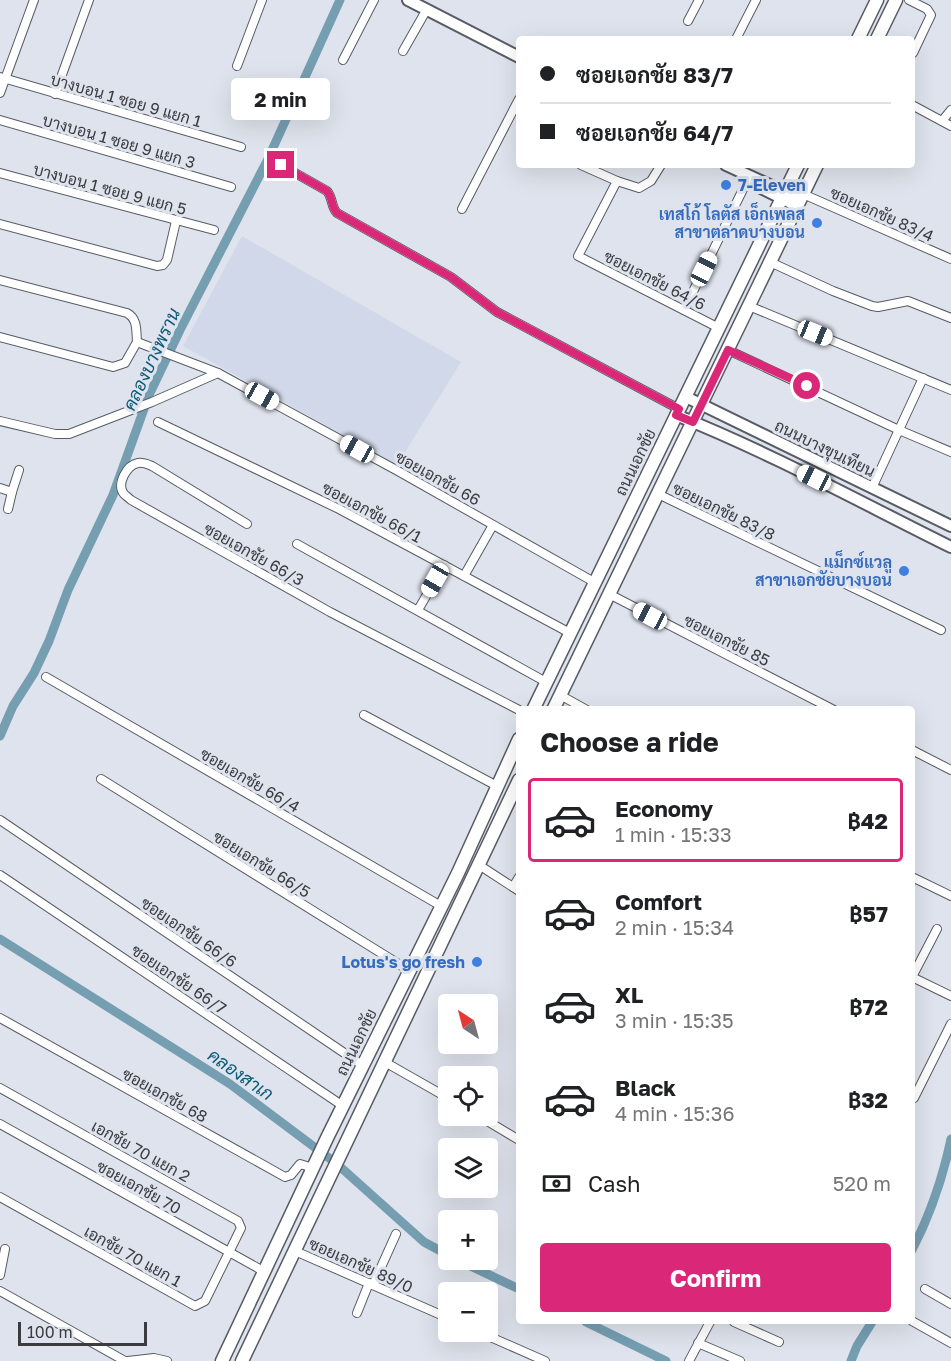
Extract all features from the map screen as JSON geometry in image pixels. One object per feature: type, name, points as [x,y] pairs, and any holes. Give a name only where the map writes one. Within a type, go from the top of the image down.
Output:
[{"type":"main road","points":[[408,0],[516,55]]},
{"type":"main road","points":[[859,36],[877,0]]},
{"type":"main road","points":[[878,36],[896,0]]},
{"type":"main road","points":[[732,168],[747,181],[800,200]]},
{"type":"main road","points":[[733,168],[784,195]]},
{"type":"main road","name":"ถนนเอกชัย","points":[[535,706],[797,168]]},
{"type":"main road","points":[[555,706],[816,168]]},
{"type":"main road","name":"ถนนบางขุนเทียน","points":[[686,397],[951,526]]},
{"type":"main road","name":"ถนนบางขุนเทียน","points":[[678,412],[693,422],[864,502],[951,547]]},
{"type":"main road","points":[[864,502],[872,488]]},
{"type":"main road","name":"ถนนเอกชัย","points":[[222,1361],[362,1065],[458,873],[516,745]]},
{"type":"main road","name":"ถนนเอกชัย","points":[[242,1361],[383,1061],[516,786]]},
{"type":"main road","points":[[478,826],[476,838],[479,844],[486,843],[494,834]]},
{"type":"main road","points":[[458,873],[463,867],[470,865],[475,871],[473,877]]},
{"type":"street","points":[[0,93],[2,78],[34,0]]},
{"type":"street","points":[[55,94],[88,0]]},
{"type":"street","points":[[237,66],[262,0]]},
{"type":"street","points":[[343,60],[374,0]]},
{"type":"street","points":[[688,21],[699,0]]},
{"type":"street","points":[[738,36],[756,0]]},
{"type":"street","points":[[909,0],[927,9],[931,15],[915,49]]},
{"type":"street","points":[[403,51],[427,9]]},
{"type":"street","name":"บางบอน 1 ซอย 9 แยก 1","points":[[2,78],[241,147]]},
{"type":"street","points":[[462,209],[516,105]]},
{"type":"street","points":[[915,107],[951,126]]},
{"type":"street","points":[[942,121],[951,110]]},
{"type":"street","name":"บางบอน 1 ซอย 9 แยก 3","points":[[0,120],[231,187]]},
{"type":"street","points":[[281,165],[327,191],[337,213],[451,277],[497,312],[678,412]]},
{"type":"street","points":[[588,168],[639,188],[651,181],[659,168]]},
{"type":"street","name":"บางบอน 1 ซอย 9 แยก 5","points":[[0,173],[214,230]]},
{"type":"street","name":"ซอยเอกชัย 64/6","points":[[617,181],[578,256],[719,328]]},
{"type":"street","points":[[684,310],[747,181]]},
{"type":"street","name":"ซอยเอกชัย 83/4","points":[[800,200],[951,259]]},
{"type":"street","points":[[0,224],[157,266],[163,265],[167,260],[176,221]]},
{"type":"street","points":[[770,262],[872,306],[878,307],[908,301],[951,318]]},
{"type":"street","points":[[0,280],[127,313],[134,318],[137,342],[125,363],[113,367],[0,338]]},
{"type":"street","points":[[749,306],[951,390]]},
{"type":"street","name":"ซอยเอกชัย 66","points":[[137,342],[243,385],[594,582]]},
{"type":"street","points":[[728,350],[951,452]]},
{"type":"street","points":[[0,422],[55,435],[69,434],[152,402],[218,373]]},
{"type":"street","points":[[872,488],[923,378]]},
{"type":"street","name":"ซอยเอกชัย 66/1","points":[[158,422],[328,504],[570,633]]},
{"type":"street","name":"ซอยเอกชัย 66/3","points":[[247,525],[152,466],[138,463],[130,465],[126,471],[122,489],[131,500],[330,612],[516,708]]},
{"type":"street","points":[[9,509],[19,470]]},
{"type":"street","points":[[0,488],[12,492]]},
{"type":"street","name":"ซอยเอกชัย 83/8","points":[[658,494],[941,630]]},
{"type":"street","points":[[464,576],[494,525]]},
{"type":"street","points":[[297,544],[546,682]]},
{"type":"street","points":[[418,610],[444,565]]},
{"type":"street","name":"ซอยเอกชัย 85","points":[[609,594],[826,706]]},
{"type":"street","name":"ซอยเอกชัย 66/4","points":[[46,677],[441,906]]},
{"type":"street","points":[[560,695],[579,706]]},
{"type":"street","points":[[364,715],[497,786]]},
{"type":"street","points":[[915,752],[951,770]]},
{"type":"street","name":"ซอยเอกชัย 66/5","points":[[100,779],[410,971]]},
{"type":"street","name":"ซอยเอกชัย 66/6","points":[[0,820],[362,1065]]},
{"type":"street","points":[[479,865],[516,889]]},
{"type":"street","name":"ซอยเอกชัย 66/7","points":[[0,875],[343,1106]]},
{"type":"street","points":[[915,878],[951,896]]},
{"type":"street","points":[[915,971],[937,929]]},
{"type":"street","points":[[915,978],[951,996]]},
{"type":"street","name":"ซอยเอกชัย 68","points":[[0,1018],[285,1177],[291,1175],[300,1164],[314,1165]]},
{"type":"street","points":[[915,1096],[951,1024]]},
{"type":"street","points":[[383,1061],[438,1092]]},
{"type":"street","name":"เอกชัย 70 แยก 2","points":[[0,1088],[238,1221],[241,1228],[229,1252]]},
{"type":"street","name":"ซอยเอกชัย 70","points":[[0,1124],[265,1272]]},
{"type":"street","points":[[495,1126],[516,1138]]},
{"type":"street","name":"เอกชัย 70 แยก 1","points":[[0,1197],[195,1306],[205,1300],[229,1252]]},
{"type":"street","points":[[357,1313],[396,1234]]},
{"type":"street","points":[[0,1275],[5,1250]]},
{"type":"street","name":"ซอยเอกชัย 89/0","points":[[295,1251],[438,1314]]},
{"type":"street","points":[[925,1289],[951,1304]]},
{"type":"street","points":[[0,1291],[127,1361],[154,1358],[167,1361]]},
{"type":"street","points":[[915,1323],[951,1342]]},
{"type":"street","points":[[690,1361],[709,1324]]},
{"type":"street","points":[[738,1324],[779,1342]]},
{"type":"street","points":[[498,1340],[545,1361]]},
{"type":"street","points":[[698,1343],[740,1361]]},
{"type":"shaded area","points":[[242,236],[461,362],[397,465],[183,346]]},
{"type":"waterway","name":"คลองบางพราน","points":[[0,736],[13,706],[34,673],[68,590],[113,495],[149,395],[268,159],[340,0]]},
{"type":"waterway","name":"คลองสาเก","points":[[0,939],[230,1084],[337,1164],[424,1242],[438,1250]]},
{"type":"waterway","points":[[915,1244],[935,1196],[951,1139]]},
{"type":"waterway","name":"คลองสาเก","points":[[479,1270],[516,1288]]},
{"type":"waterway","name":"คลองสาเก","points":[[590,1324],[666,1361]]},
{"type":"waterway","points":[[851,1361],[871,1324]]},
{"type":"place","name":"7-Eleven","points":[[726,185]]},
{"type":"place","name":"เทสโก้ โลตัส เอ็กเพลส สาขาตลาดบางบอน","points":[[817,223]]},
{"type":"place","name":"แม็กซ์แวลู สาขาเอกชัยบางบอน","points":[[904,571]]},
{"type":"place","name":"Lotus's go fresh","points":[[477,962]]},
{"type":"route","points":[[281,165],[327,191],[337,213],[451,277],[497,312],[679,409],[676,415],[693,422],[728,350],[807,386]]}]
